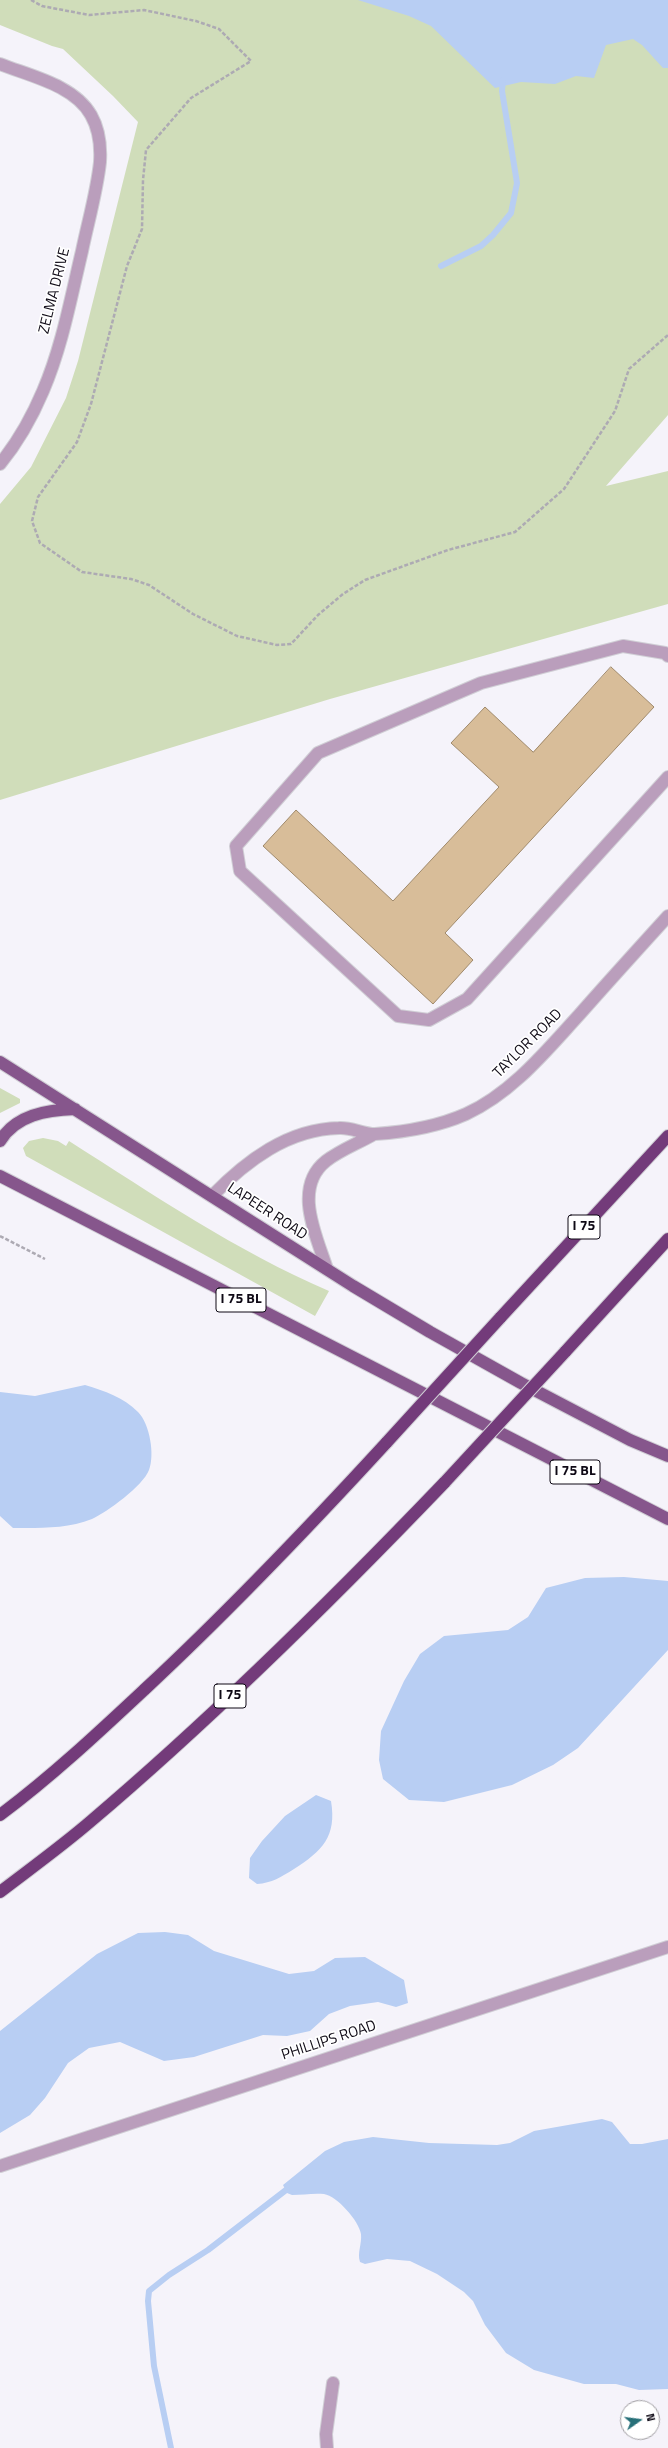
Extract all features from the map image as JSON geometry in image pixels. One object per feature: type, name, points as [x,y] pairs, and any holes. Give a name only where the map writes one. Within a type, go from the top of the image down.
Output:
[{"type":"highway","name":"I 75","points":[[0,1815],[98,1733],[215,1623],[294,1543],[668,1136]]},
{"type":"highway","name":"I 75","points":[[0,1892],[91,1822],[196,1728],[339,1593],[445,1482],[668,1239]]},
{"type":"main road","name":"LAPEER ROAD","points":[[2,1064],[327,1269],[424,1328],[521,1383],[630,1440],[668,1456]]},
{"type":"main road","points":[[0,1141],[6,1130],[20,1121],[53,1110],[75,1109]]},
{"type":"main road","name":"I 75 BL","points":[[0,1176],[482,1423],[626,1499],[668,1519]]},
{"type":"street","name":"ZELMA DRIVE","points":[[0,64],[70,93],[90,114],[98,135],[99,170],[65,320],[43,391],[25,427],[0,464]]},
{"type":"street","points":[[665,785],[467,999],[429,1020],[398,1016],[240,871],[236,846],[318,754],[481,683],[622,646],[665,653],[668,656]]},
{"type":"street","name":"TAYLOR ROAD","points":[[327,1269],[308,1205],[310,1186],[317,1170],[325,1161],[374,1134],[430,1125],[454,1119],[481,1106],[501,1093],[543,1054],[668,916]]},
{"type":"street","name":"TAYLOR ROAD","points":[[212,1196],[236,1172],[253,1159],[290,1139],[320,1130],[341,1127],[374,1134]]},
{"type":"street","name":"PHILLIPS ROAD","points":[[0,2166],[668,1947]]},
{"type":"street","points":[[327,2448],[326,2434],[333,2382]]},
{"type":"path","points":[[31,0],[42,6],[89,15],[144,10],[196,21],[219,29],[251,61],[191,98],[146,150],[143,180],[142,229],[127,266],[91,404],[77,442],[38,497],[32,521],[40,543],[82,572],[132,579],[149,585],[193,614],[237,636],[277,645],[291,644],[318,615],[343,594],[365,580],[448,550],[515,532],[564,489],[615,411],[629,369],[668,335]]},
{"type":"path","points":[[0,1236],[45,1259]]},
{"type":"green space","points":[[0,0],[668,0],[668,415],[606,486],[668,471],[668,604],[330,699],[0,800],[0,504],[31,467],[66,398],[78,361],[138,122],[63,49],[0,25]]},
{"type":"green space","points":[[0,1088],[20,1099],[20,1103],[0,1113]]},
{"type":"green space","points":[[43,1138],[58,1141],[66,1146],[69,1141],[164,1202],[228,1240],[329,1291],[315,1316],[26,1156],[23,1148],[29,1141]]},
{"type":"water","points":[[358,0],[668,0],[668,68],[663,68],[642,45],[633,39],[606,45],[594,78],[576,76],[555,84],[521,82],[495,88],[431,26],[409,16]]},
{"type":"water","points":[[85,1385],[120,1398],[142,1417],[146,1424],[150,1440],[152,1456],[149,1470],[132,1491],[115,1505],[92,1519],[73,1525],[43,1528],[13,1528],[0,1516],[0,1392],[35,1396]]},
{"type":"water","points":[[624,1577],[668,1581],[668,1650],[578,1748],[553,1765],[512,1785],[444,1802],[409,1800],[383,1779],[379,1760],[381,1731],[404,1681],[420,1654],[444,1636],[508,1630],[528,1617],[546,1588],[585,1578]]},
{"type":"water","points":[[316,1795],[331,1801],[332,1824],[325,1842],[312,1856],[294,1869],[272,1881],[257,1884],[249,1878],[250,1858],[262,1841],[285,1816]]},
{"type":"water","points":[[165,1932],[188,1935],[214,1951],[289,1974],[314,1971],[335,1958],[365,1957],[404,1980],[408,2003],[396,2007],[378,2002],[350,2006],[329,2014],[310,2031],[287,2036],[263,2035],[194,2057],[164,2061],[120,2042],[89,2048],[68,2063],[45,2098],[30,2115],[0,2133],[0,2031],[97,1954],[138,1933]]},
{"type":"water","points":[[602,2119],[612,2122],[630,2144],[642,2144],[668,2139],[668,2389],[639,2390],[616,2384],[584,2384],[534,2370],[506,2353],[485,2325],[473,2301],[464,2292],[437,2274],[410,2261],[387,2259],[365,2264],[360,2262],[359,2255],[361,2234],[352,2216],[341,2204],[335,2199],[324,2194],[292,2195],[287,2193],[283,2185],[325,2151],[344,2142],[373,2137],[429,2143],[497,2145],[510,2143],[534,2131]]},
{"type":"building","points":[[611,667],[654,707],[445,933],[473,960],[433,1004],[263,846],[296,810],[393,901],[499,787],[451,743],[485,707],[533,752]]},
{"type":"waterway","points":[[441,266],[481,246],[493,235],[511,213],[517,183],[502,91],[503,80]]},
{"type":"waterway","points":[[171,2448],[154,2366],[148,2301],[149,2291],[169,2275],[208,2250],[286,2190]]}]
